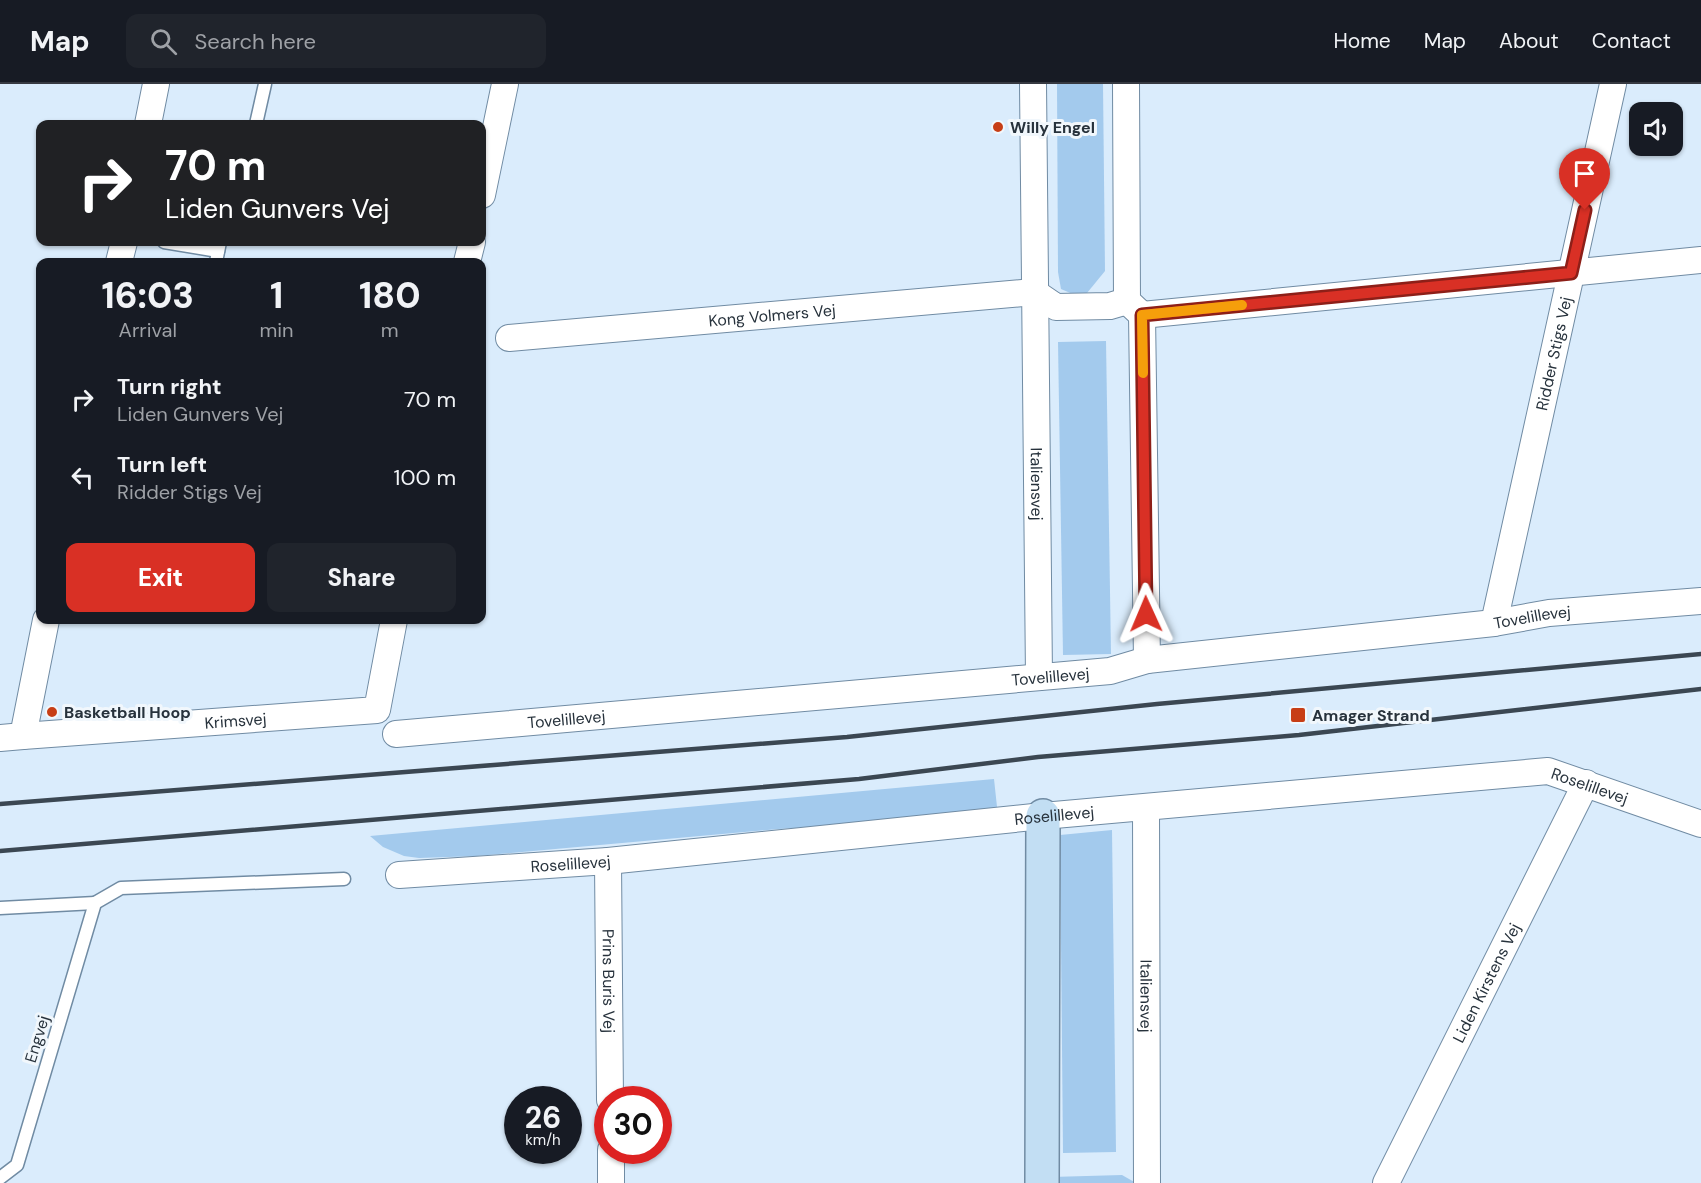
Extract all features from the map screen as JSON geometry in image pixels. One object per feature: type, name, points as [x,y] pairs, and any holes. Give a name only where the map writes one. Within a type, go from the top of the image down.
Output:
[{"type":"street","points":[[149,120],[156,84]]},
{"type":"street","points":[[486,176],[505,84]]},
{"type":"street","name":"Italiensvej","points":[[1034,84],[1039,677]]},
{"type":"street","points":[[1126,84],[1146,660]]},
{"type":"street","name":"Ridder Stigs Vej","points":[[1494,623],[1613,84]]},
{"type":"street","points":[[1034,292],[1056,307],[1134,308],[1571,273],[1701,260]]},
{"type":"street","name":"Kong Volmers Vej","points":[[509,338],[1034,292]]},
{"type":"street","name":"Tovelillevej","points":[[396,734],[1110,671],[1146,660],[1494,623],[1549,613],[1701,601]]},
{"type":"street","name":"Krimsvej","points":[[45,624],[12,737],[376,710],[388,624]]},
{"type":"street","name":"Roselillevej","points":[[399,875],[608,861],[1043,816],[1548,771],[1701,824]]},
{"type":"street","name":"Liden Kirstens Vej","points":[[1386,1183],[1586,783]]},
{"type":"street","name":"Italiensvej","points":[[1146,808],[1148,1183]]},
{"type":"street","points":[[1037,1178],[1043,816]]},
{"type":"street","name":"Prins Buris Vej","points":[[608,861],[610,1086]]},
{"type":"street","points":[[611,1164],[611,1183]]},
{"type":"lane","points":[[257,120],[265,84]]},
{"type":"lane","points":[[186,246],[218,252]]},
{"type":"lane","points":[[0,908],[95,903],[121,888],[344,879]]},
{"type":"lane","name":"Engvej","points":[[0,1178],[17,1165],[95,903]]},
{"type":"shaded area","points":[[1057,84],[1103,84],[1105,271],[1087,293],[1075,295],[1061,289],[1058,272]]},
{"type":"shaded area","points":[[1106,341],[1111,654],[1063,655],[1058,342]]},
{"type":"shaded area","points":[[994,779],[998,816],[778,829],[477,856],[419,858],[404,856],[383,847],[370,836]]},
{"type":"shaded area","points":[[1112,830],[1116,1152],[1063,1153],[1060,835]]},
{"type":"shaded area","points":[[1122,1175],[1136,1183],[1051,1183],[1051,1177]]},
{"type":"railway","points":[[0,804],[847,737],[1157,704],[1701,654]]},
{"type":"railway","points":[[0,851],[859,779],[1038,757],[1299,735],[1701,689]]},
{"type":"slow traffic","points":[[1143,373],[1142,315],[1242,305]]},
{"type":"place","name":"Willy Engel","points":[[998,127]]},
{"type":"place","name":"Basketball Hoop","points":[[52,712]]},
{"type":"place","name":"Amager Strand","points":[[1298,715]]},
{"type":"route","points":[[1146,614],[1142,315],[1571,273],[1585,210]]}]
